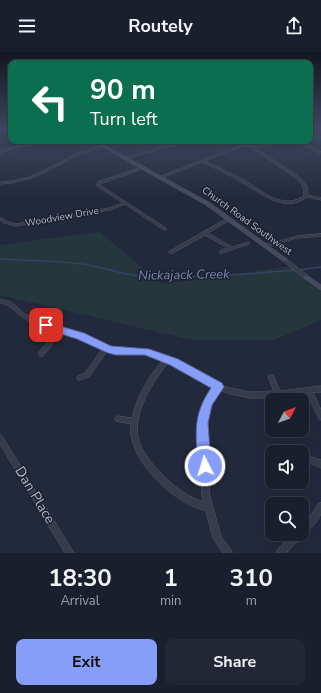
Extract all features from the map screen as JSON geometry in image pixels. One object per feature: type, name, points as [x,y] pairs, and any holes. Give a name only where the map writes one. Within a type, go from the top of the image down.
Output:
[{"type":"street","points":[[0,183],[26,180],[81,152]]},
{"type":"street","name":"Church Road Southwest","points":[[115,152],[208,204],[229,218],[321,288]]},
{"type":"street","points":[[125,158],[145,152]]},
{"type":"street","points":[[160,177],[225,152]]},
{"type":"street","points":[[260,152],[297,177],[305,186],[306,196]]},
{"type":"street","points":[[202,161],[274,199],[294,202],[306,196],[321,199]]},
{"type":"street","points":[[143,168],[97,184],[165,229]]},
{"type":"street","name":"Woodview Drive","points":[[0,218],[6,222],[16,225],[110,209],[125,203]]},
{"type":"street","points":[[171,252],[229,218]]},
{"type":"street","points":[[205,233],[232,249]]},
{"type":"street","points":[[265,246],[297,237],[321,235]]},
{"type":"street","points":[[222,252],[248,243]]},
{"type":"street","points":[[0,301],[8,303],[23,315],[40,323],[81,336],[106,348],[116,351],[146,352],[168,359],[218,387],[230,391],[250,394],[265,393]]},
{"type":"street","points":[[41,354],[61,330]]},
{"type":"street","points":[[80,378],[87,375],[106,348]]},
{"type":"street","points":[[168,359],[152,377],[146,388],[135,421],[134,430],[136,446],[160,478],[194,504],[209,508]]},
{"type":"street","points":[[271,377],[278,393],[321,389]]},
{"type":"street","points":[[218,387],[207,404],[202,423],[206,497],[217,538],[228,553]]},
{"type":"street","points":[[308,390],[321,417]]},
{"type":"street","points":[[118,419],[135,421]]},
{"type":"street","name":"Dan Place","points":[[0,438],[70,553]]},
{"type":"street","points":[[309,460],[321,464]]},
{"type":"street","points":[[309,524],[321,507]]},
{"type":"street","points":[[280,553],[292,541]]},
{"type":"shaded area","points":[[100,232],[162,284],[291,266],[321,288],[321,320],[274,340],[192,340],[0,295],[0,245]]},
{"type":"waterway","name":"Nickajack Creek","points":[[0,259],[51,261],[91,265],[142,277],[205,276],[295,270]]},
{"type":"waterway","name":"Nickajack Creek","points":[[299,270],[321,267]]},
{"type":"route","points":[[46,325],[81,336],[108,349],[116,351],[138,350],[174,362],[218,387],[211,395],[203,413],[201,428],[205,466]]}]
